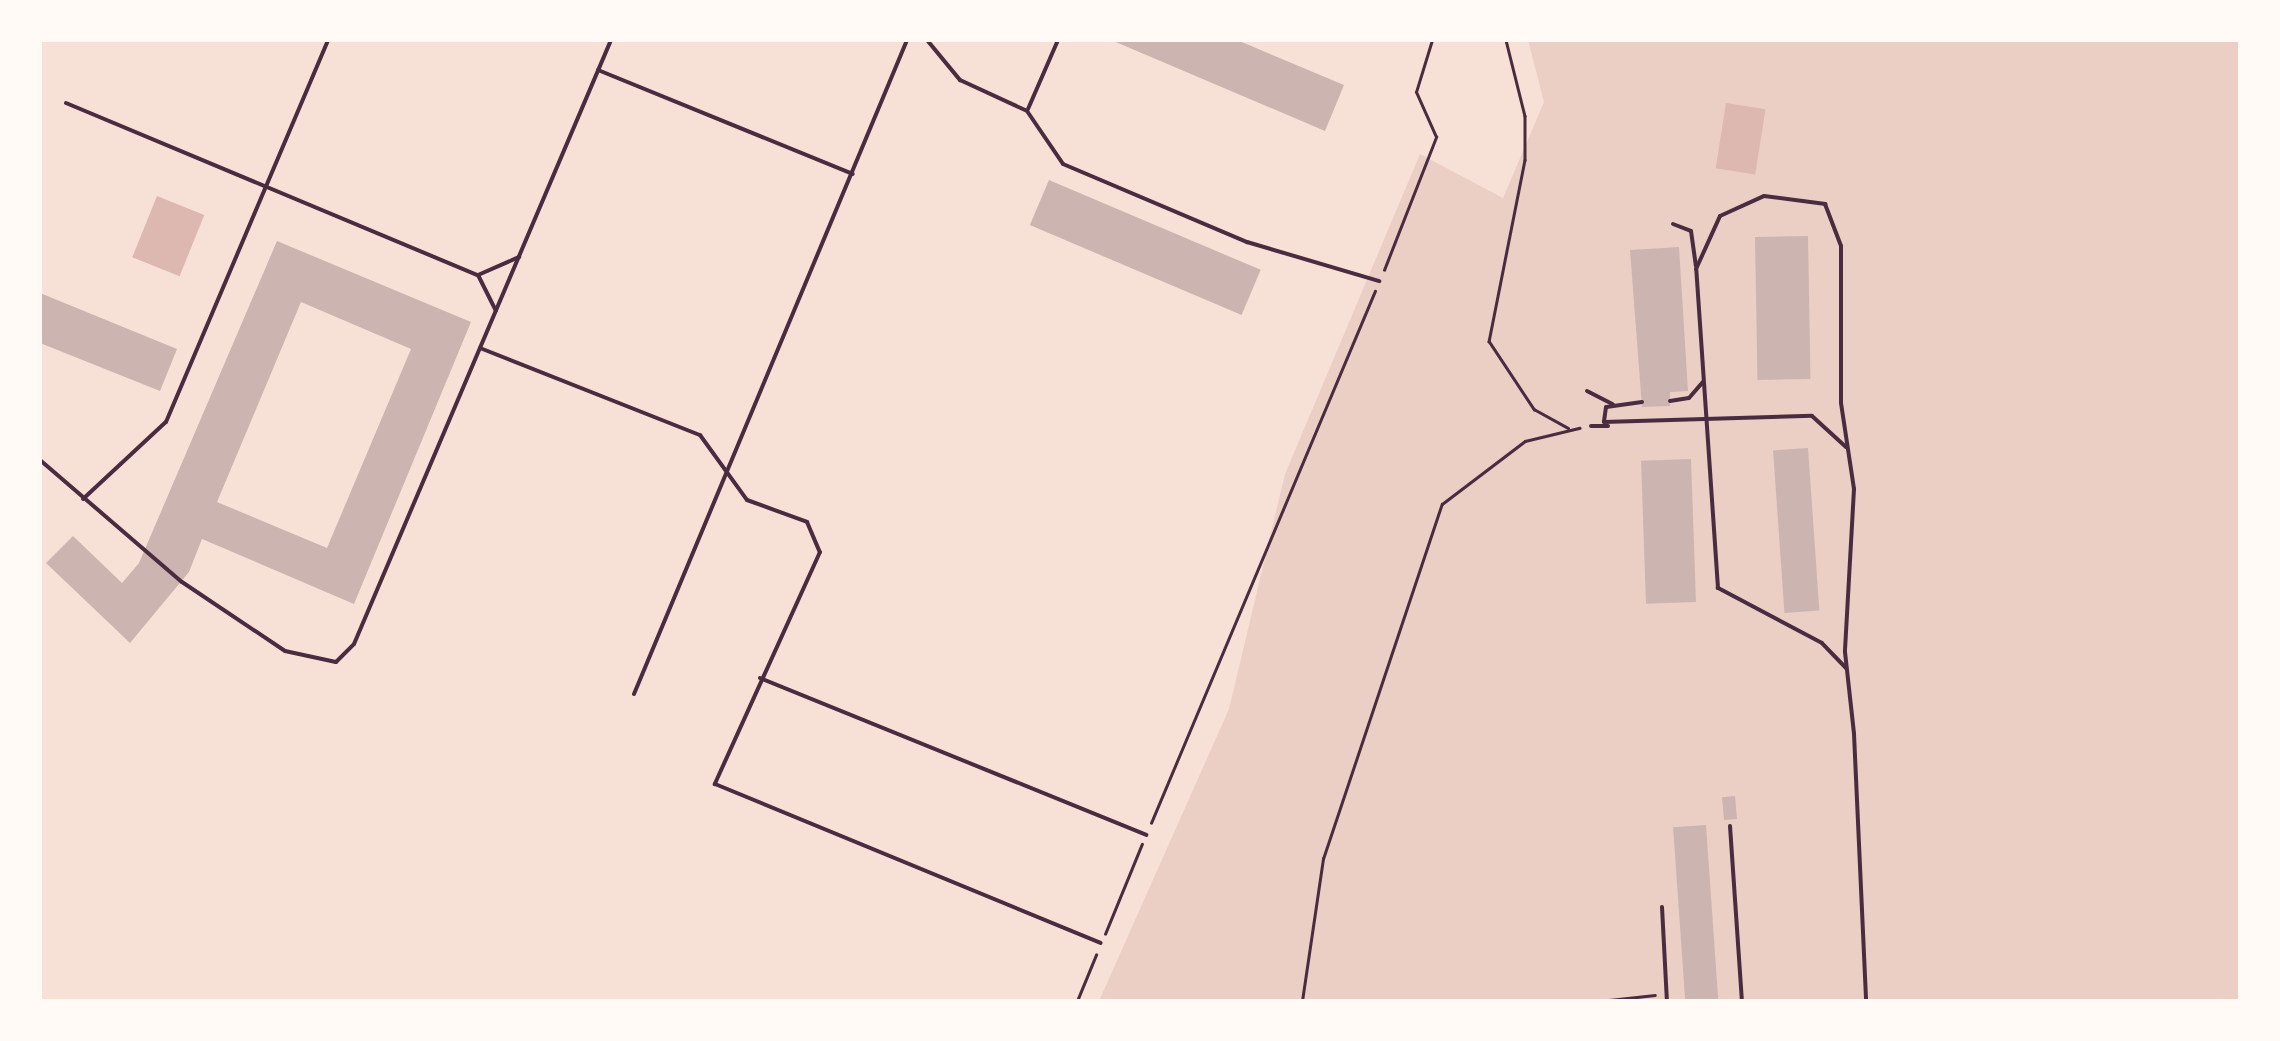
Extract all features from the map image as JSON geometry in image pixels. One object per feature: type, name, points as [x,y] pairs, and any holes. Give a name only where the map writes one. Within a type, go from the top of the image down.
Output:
[{"type":"lane","points":[[83,499],[166,422],[328,40]]},
{"type":"lane","points":[[40,460],[182,582],[285,650],[336,662],[354,644],[611,40]]},
{"type":"lane","points":[[634,694],[724,467],[907,40]]},
{"type":"lane","points":[[927,40],[960,80],[1027,111],[1063,164],[1247,242],[1379,281]]},
{"type":"lane","points":[[1027,111],[1058,40]]},
{"type":"lane","points":[[598,70],[852,174]]},
{"type":"lane","points":[[66,103],[478,275],[496,312]]},
{"type":"lane","points":[[1696,269],[1710,229],[1746,200],[1806,196],[1832,212],[1850,454],[1846,668],[1866,1001]]},
{"type":"lane","points":[[1673,224],[1691,231],[1696,269],[1718,588],[1822,644],[1846,668]]},
{"type":"lane","points":[[478,275],[519,257]]},
{"type":"lane","points":[[480,348],[700,435],[747,500],[806,522],[820,552],[715,784],[1101,943]]},
{"type":"lane","points":[[1670,400],[1690,398],[1703,382]]},
{"type":"lane","points":[[1587,391],[1613,404],[1642,402]]},
{"type":"lane","points":[[1613,404],[1602,418],[1613,426]]},
{"type":"lane","points":[[1591,426],[1812,416],[1834,428],[1850,454]]},
{"type":"lane","points":[[760,678],[1146,835]]},
{"type":"lane","points":[[1730,826],[1742,1001]]},
{"type":"lane","points":[[1662,908],[1666,998]]},
{"type":"path","points":[[1076,1001],[1436,137],[1416,92],[1432,40]]},
{"type":"path","points":[[1506,40],[1525,116],[1525,160],[1489,340],[1534,409],[1572,429]]},
{"type":"path","points":[[1302,1001],[1323,859],[1442,504],[1491,460],[1572,429],[1591,426]]},
{"type":"path","points":[[1600,1001],[1666,998]]},
{"type":"shaded area","points":[[1528,40],[2240,40],[2240,1001],[1099,1001],[1229,709],[1285,474],[1420,154],[1503,198],[1544,102]]},
{"type":"shaded area","points":[[1726,103],[1766,109],[1755,174],[1716,168]]},
{"type":"shaded area","points":[[157,196],[204,215],[180,276],[132,257]]},
{"type":"building","points":[[1111,40],[1237,40],[1344,85],[1325,131]]},
{"type":"building","points":[[1049,180],[1261,270],[1242,315],[1030,225]]},
{"type":"building","points":[[1808,236],[1810,379],[1758,380],[1755,237]]},
{"type":"building","points":[[277,241],[471,322],[354,604],[202,539],[189,572],[130,643],[46,563],[73,536],[122,583],[139,563]],"holes":[[[301,302],[411,349],[327,548],[217,502]]]},
{"type":"building","points":[[1679,247],[1688,391],[1670,392],[1670,406],[1642,407],[1630,250]]},
{"type":"building","points":[[40,293],[177,349],[160,391],[40,343]]},
{"type":"building","points":[[1808,448],[1819,611],[1784,613],[1773,450]]},
{"type":"building","points":[[1691,459],[1696,602],[1646,604],[1641,461]]},
{"type":"building","points":[[1735,796],[1737,819],[1724,820],[1722,797]]},
{"type":"building","points":[[1706,825],[1718,1001],[1685,1001],[1673,827]]}]
